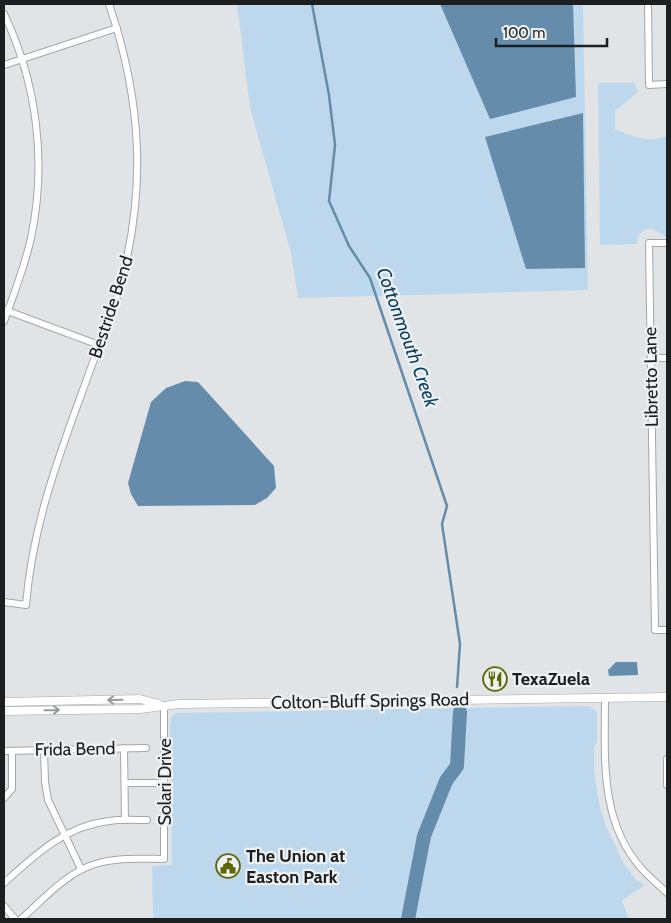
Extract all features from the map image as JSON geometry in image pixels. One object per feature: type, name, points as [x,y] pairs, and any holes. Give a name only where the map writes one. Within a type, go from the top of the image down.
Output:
[{"type":"street","name":"Bestride Bend","points":[[4,602],[26,604],[31,556],[41,512],[52,475],[116,299],[126,264],[134,222],[138,191],[137,144],[132,92],[127,61],[109,4]]},
{"type":"street","points":[[648,4],[649,85],[667,84]]},
{"type":"street","points":[[4,14],[22,60],[35,114],[39,173],[31,237],[23,268],[6,310],[4,321]]},
{"type":"street","points":[[4,66],[117,28]]},
{"type":"street","name":"Libretto Lane","points":[[667,243],[649,243],[655,630],[667,630]]},
{"type":"street","points":[[6,310],[99,346]]},
{"type":"street","points":[[651,358],[667,358]]},
{"type":"street","points":[[605,697],[605,771],[611,807],[620,833],[633,856],[642,869],[667,893]]},
{"type":"street","name":"Colton-Bluff Springs Road","points":[[4,711],[140,708],[164,705],[667,697]]},
{"type":"street","name":"Colton-Bluff Springs Road","points":[[4,702],[140,699],[164,705]]},
{"type":"street","name":"Solari Drive","points":[[81,870],[96,863],[113,860],[164,859],[164,705]]},
{"type":"street","points":[[124,748],[125,820]]},
{"type":"street","name":"Frida Bend","points":[[4,751],[146,748]]},
{"type":"street","points":[[21,919],[65,880],[81,870],[48,800],[45,782],[44,750]]},
{"type":"street","points":[[4,798],[12,789],[12,751]]},
{"type":"street","points":[[667,759],[667,785]]},
{"type":"street","points":[[125,784],[164,783]]},
{"type":"street","points":[[4,883],[38,853],[64,835],[93,824],[108,821],[147,820]]},
{"type":"street","points":[[4,906],[15,919]]},
{"type":"shaded area","points":[[237,4],[583,4],[588,290],[298,298],[291,253],[250,108]]},
{"type":"shaded area","points":[[440,4],[573,4],[576,97],[490,119]]},
{"type":"shaded area","points":[[598,83],[634,83],[638,92],[615,111],[615,129],[647,139],[667,136],[667,237],[650,229],[642,231],[638,235],[637,244],[600,245]]},
{"type":"shaded area","points":[[583,113],[585,268],[526,269],[485,137]]},
{"type":"shaded area","points":[[185,381],[198,382],[274,466],[276,488],[267,498],[255,505],[138,506],[131,494],[128,483],[151,402],[166,388]]},
{"type":"shaded area","points":[[616,662],[637,662],[638,675],[609,676],[608,670]]},
{"type":"shaded area","points":[[589,706],[597,712],[594,772],[600,808],[606,826],[623,862],[636,880],[645,885],[622,900],[629,919],[153,919],[152,866],[172,865],[170,725],[172,716],[176,713]]},
{"type":"waterway","name":"Cottonmouth Creek","points":[[312,4],[329,95],[335,145],[329,201],[349,246],[370,278],[447,506],[442,524],[460,644],[457,687]]},
{"type":"waterway","name":"Cottonmouth Creek","points":[[408,919],[424,836],[446,781],[457,766],[460,712]]},
{"type":"place","name":"TexaZuela","points":[[495,679]]},
{"type":"place","name":"The Union at Easton Park","points":[[228,866]]}]
